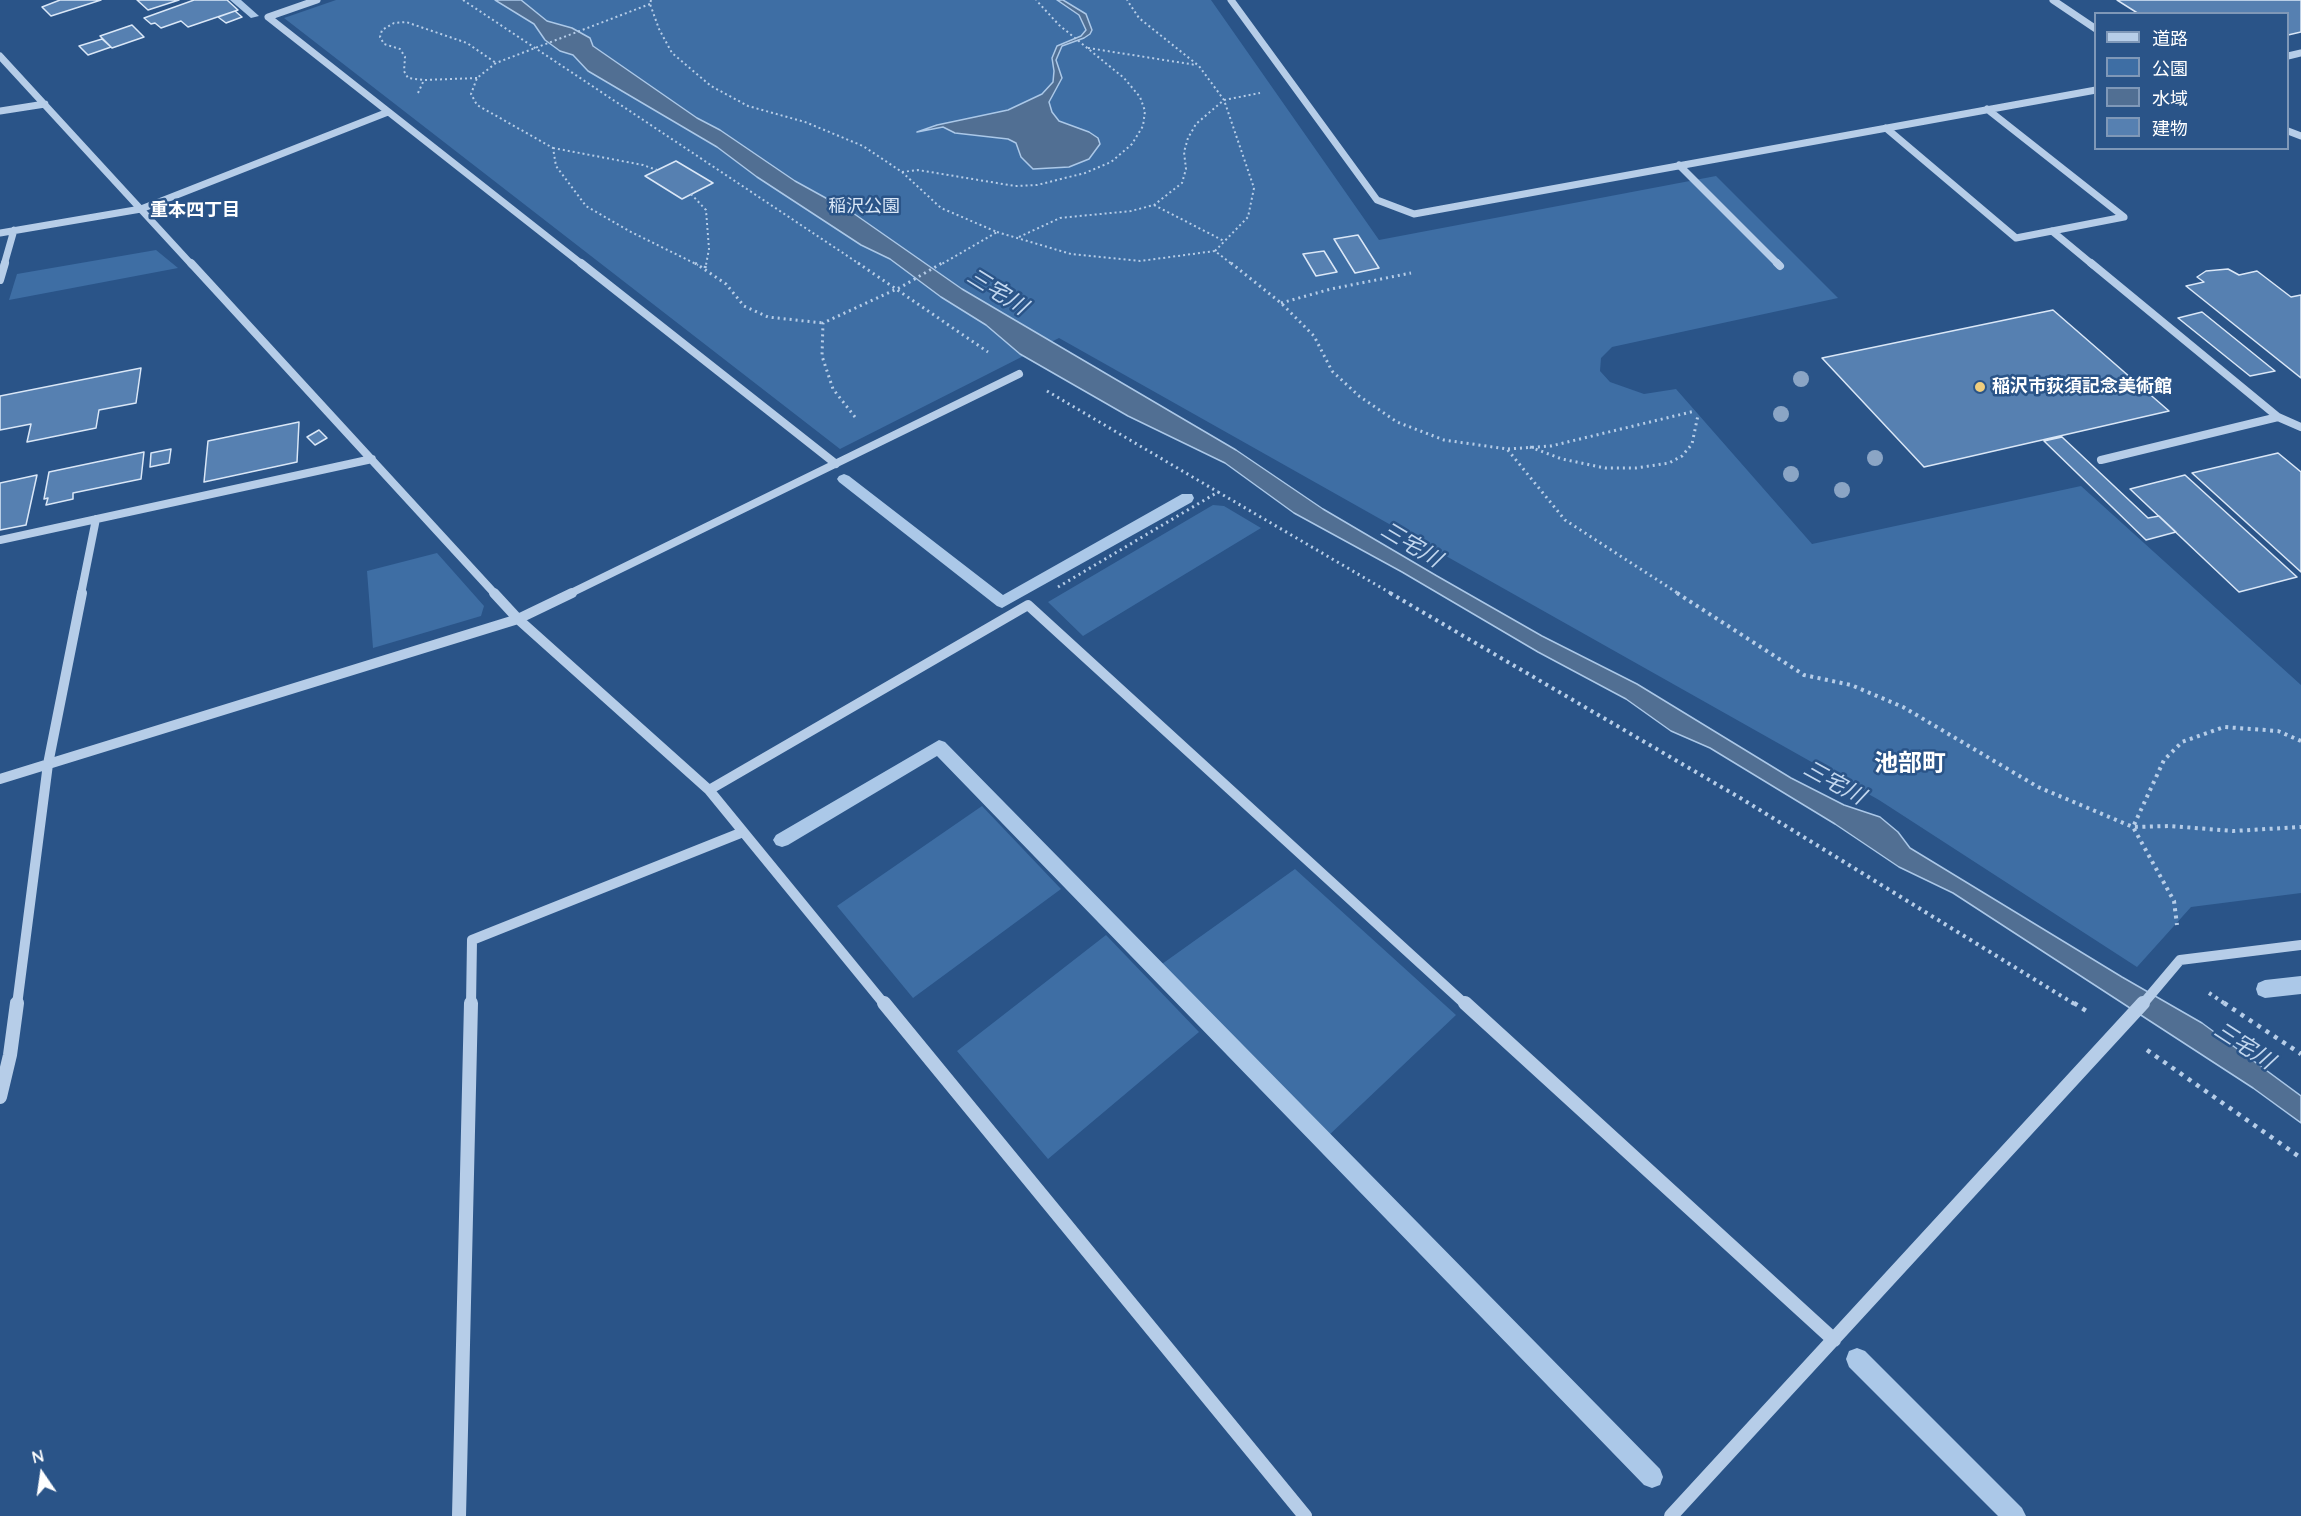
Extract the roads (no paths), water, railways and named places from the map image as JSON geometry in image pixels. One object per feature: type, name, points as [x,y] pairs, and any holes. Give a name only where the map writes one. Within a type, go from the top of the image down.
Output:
[{"type":"street","points":[[317,0],[267,18],[836,464]]},
{"type":"street","points":[[1231,0],[1377,200],[1414,214],[2094,90]]},
{"type":"street","points":[[2053,0],[2094,28]]},
{"type":"street","points":[[0,56],[518,619],[709,790],[1305,1516]]},
{"type":"street","points":[[0,111],[45,104]]},
{"type":"street","points":[[1886,128],[2016,238],[2124,217],[1987,110]]},
{"type":"street","points":[[0,233],[141,208],[388,112]]},
{"type":"street","points":[[1678,165],[1780,266]]},
{"type":"street","points":[[0,280],[14,230]]},
{"type":"street","points":[[2052,231],[2278,417],[2301,427]]},
{"type":"street","points":[[0,779],[518,619],[1019,374]]},
{"type":"street","points":[[2101,459],[2278,417]]},
{"type":"street","points":[[0,540],[372,459]]},
{"type":"street","points":[[0,1097],[10,1055],[48,764],[96,519]]},
{"type":"street","points":[[709,790],[1028,605],[1834,1340]]},
{"type":"street","points":[[459,1516],[472,940],[743,832]]},
{"type":"street","points":[[1671,1516],[2122,1028],[2176,964],[2301,945]]},
{"type":"water","points":[[495,0],[521,0],[547,21],[572,28],[590,38],[593,46],[697,118],[720,130],[795,181],[853,213],[962,289],[1236,450],[1323,509],[1542,636],[1637,684],[1791,778],[1844,805],[1880,817],[1898,832],[1910,848],[2202,1023],[2301,1096],[2301,1123],[2253,1088],[1953,893],[1899,867],[1835,824],[1710,748],[1671,731],[1626,699],[1538,652],[1402,572],[1294,513],[1225,463],[1128,416],[1020,354],[986,325],[941,297],[890,259],[861,245],[757,177],[717,147],[588,71],[573,55],[560,51],[545,40],[534,24]]},
{"type":"water","points":[[1057,0],[1063,0],[1086,14],[1092,30],[1084,38],[1062,46],[1056,60],[1062,78],[1049,102],[1052,112],[1059,121],[1089,132],[1098,138],[1100,144],[1089,159],[1069,167],[1033,169],[1021,157],[1016,143],[1008,139],[955,133],[943,127],[917,132],[937,125],[1008,110],[1042,94],[1053,82],[1052,58],[1057,46],[1081,36],[1086,30],[1079,15]]},
{"type":"waterway","points":[[235,0],[254,16]]},
{"type":"waterway","points":[[844,479],[1002,602],[1187,498]]},
{"type":"waterway","points":[[782,840],[939,747],[1652,1477]]},
{"type":"waterway","points":[[2265,989],[2301,985]]},
{"type":"waterway","points":[[1857,1359],[2014,1516]]},
{"type":"place","name":"稲沢市荻須記念美術館","points":[[1980,387]]},
{"type":"district","name":"重本四丁目","points":[[195,211]]},
{"type":"district","name":"池部町","points":[[1910,764]]},
{"type":"park label","name":"稲沢公園","points":[[864,207]]},
{"type":"water label","name":"三宅川","points":[[997,292]]},
{"type":"water label","name":"三宅川","points":[[1411,545]]},
{"type":"water label","name":"三宅川","points":[[1834,783]]},
{"type":"water label","name":"三宅川","points":[[2244,1046]]}]
